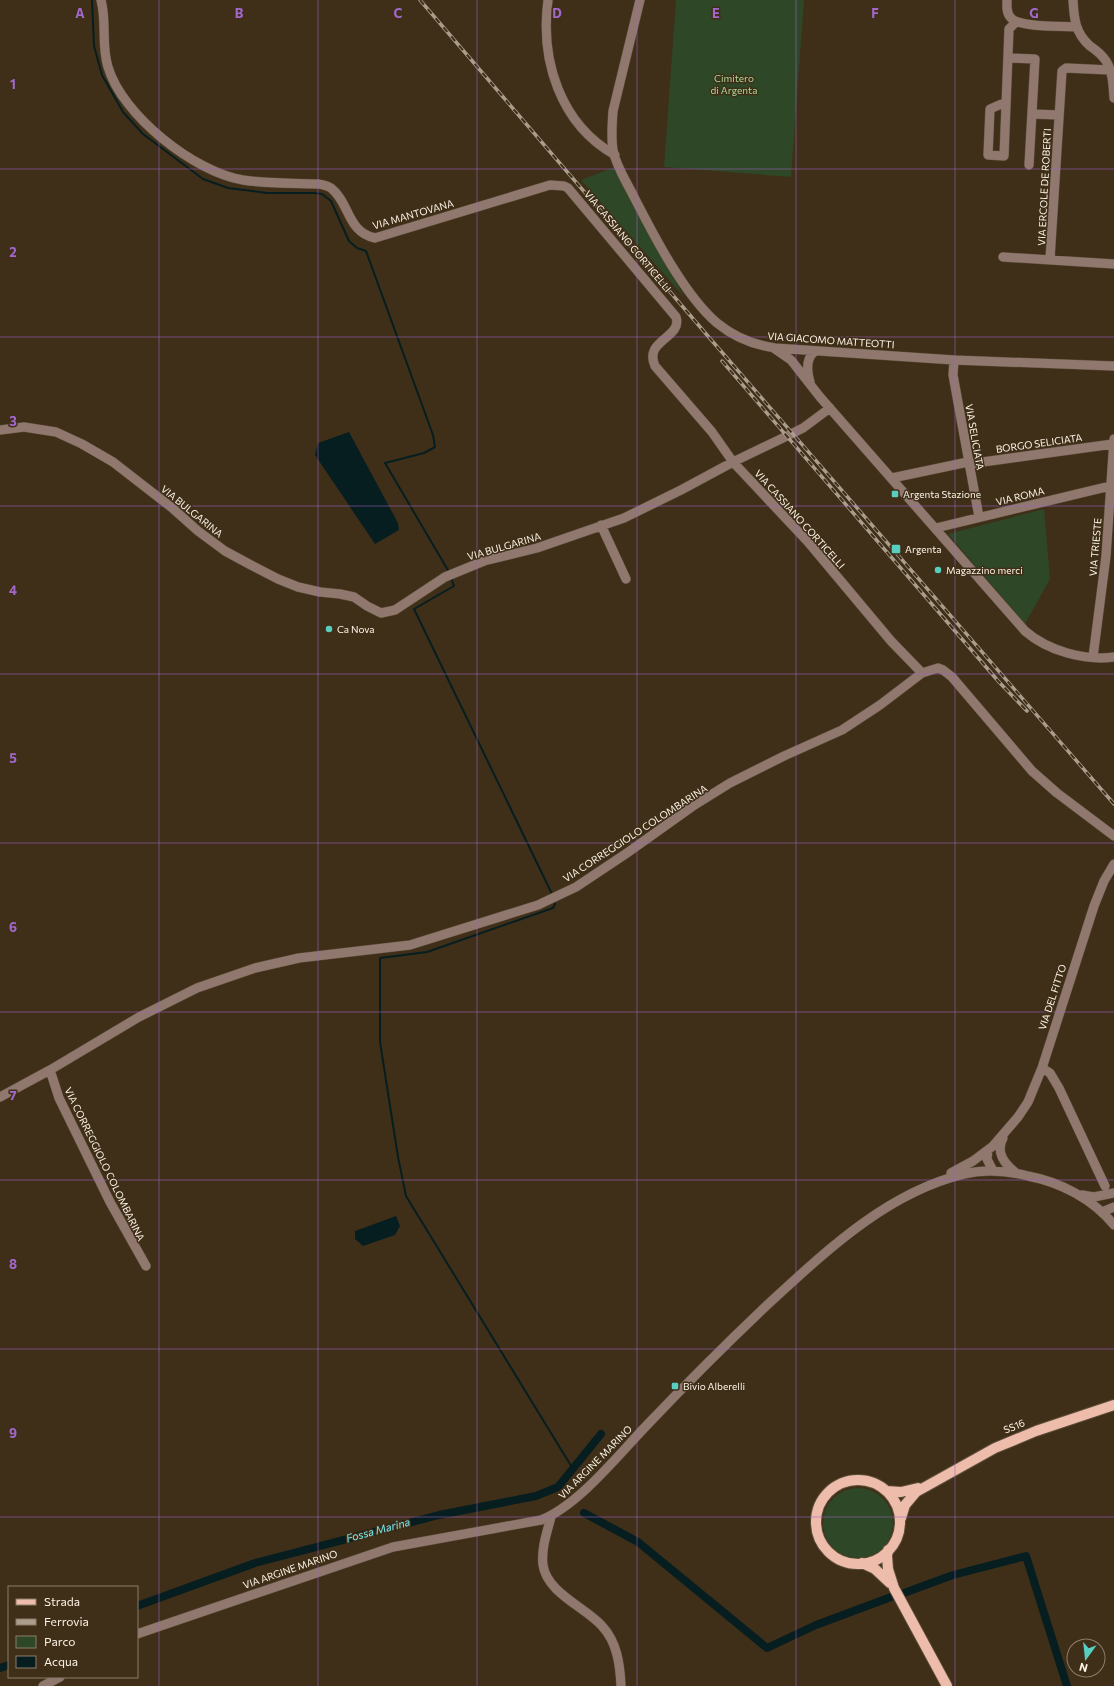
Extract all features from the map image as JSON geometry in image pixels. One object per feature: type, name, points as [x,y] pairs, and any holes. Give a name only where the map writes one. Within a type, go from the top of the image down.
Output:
[{"type":"main road","name":"SS16","points":[[886,1491],[897,1493],[906,1492],[929,1483],[1012,1440],[1036,1430],[1114,1405]]},
{"type":"main road","points":[[862,1563],[879,1558],[888,1550],[897,1537],[900,1521],[895,1501],[880,1486],[865,1480],[850,1481],[835,1487],[829,1492],[820,1504],[816,1520],[817,1528],[819,1535],[827,1549],[839,1558],[854,1563],[869,1565],[881,1573],[894,1588]]},
{"type":"main road","name":"SS16","points":[[900,1521],[902,1510],[907,1500],[929,1483]]},
{"type":"main road","points":[[888,1550],[888,1569],[894,1588],[947,1686]]},
{"type":"street","name":"VIA MANTOVANA","points":[[101,0],[103,7],[104,49],[107,66],[112,79],[125,101],[140,119],[190,158],[217,172],[242,180],[319,184],[330,188],[336,194],[355,226],[364,236],[375,238],[550,185]]},
{"type":"street","points":[[548,0],[546,38],[548,58],[557,89],[564,103],[583,130],[593,140],[615,155]]},
{"type":"street","name":"VIA GIACOMO MATTEOTTI","points":[[640,0],[613,111],[612,142],[615,155],[647,222],[665,254],[686,286],[706,312],[718,324],[737,336],[760,346],[775,348],[814,352],[954,360],[1114,366]]},
{"type":"street","points":[[1007,0],[1010,18],[1016,22],[1025,24],[1076,27]]},
{"type":"street","points":[[1073,0],[1076,27],[1085,41],[1102,56],[1110,70],[1114,98]]},
{"type":"street","points":[[1006,102],[990,109],[988,155],[1004,156],[1009,29],[1016,22]]},
{"type":"street","name":"VIA ERCOLE DE ROBERTI","points":[[1008,58],[1035,59],[1029,165]]},
{"type":"street","name":"VIA ERCOLE DE ROBERTI","points":[[1050,259],[1061,74],[1064,69],[1110,70]]},
{"type":"street","name":"VIA ERCOLE DE ROBERTI","points":[[1032,114],[1059,115]]},
{"type":"street","name":"VIA CASSIANO CORTICELLI","points":[[550,185],[564,186],[571,191],[676,317],[678,321],[676,328],[654,348],[652,360],[655,366],[712,432],[733,462],[809,543],[892,641],[922,673]]},
{"type":"street","points":[[1004,257],[1114,264]]},
{"type":"street","points":[[775,348],[791,360],[820,397],[936,528],[1019,625],[1031,636],[1047,646],[1093,657],[1114,657]]},
{"type":"street","points":[[814,352],[808,360],[809,378],[820,397]]},
{"type":"street","name":"VIA SELICIATA","points":[[954,360],[953,375],[979,518]]},
{"type":"street","name":"VIA BULGARINA","points":[[0,430],[24,427],[56,432],[82,444],[114,462],[225,551],[278,579],[298,587],[354,597],[381,613],[395,610],[450,575],[484,561],[537,548],[631,515],[733,462],[803,428],[830,408]]},
{"type":"street","name":"BORGO SELICIATA","points":[[892,478],[968,463],[1114,441]]},
{"type":"street","name":"VIA TRIESTE","points":[[1093,657],[1110,557],[1114,441]]},
{"type":"street","name":"VIA ROMA","points":[[936,528],[1112,485]]},
{"type":"street","points":[[601,525],[626,579]]},
{"type":"street","points":[[922,673],[938,668],[946,672],[964,690],[1032,771],[1057,793],[1114,836]]},
{"type":"street","name":"VIA CORREGGIOLO COLOMBARINA","points":[[0,1097],[50,1070],[139,1017],[197,988],[255,968],[299,958],[410,945],[531,907],[576,887],[693,806],[730,783],[784,756],[842,730],[880,705],[922,673]]},
{"type":"street","name":"VIA DEL FITTO","points":[[932,1184],[973,1161],[988,1150],[1005,1133],[1028,1102],[1042,1068],[1094,906],[1104,881],[1114,864]]},
{"type":"street","points":[[1042,1068],[1050,1073],[1059,1088],[1109,1191],[1102,1205],[1102,1212]]},
{"type":"street","name":"VIA CORREGGIOLO COLOMBARINA","points":[[50,1070],[59,1098],[110,1202],[146,1266]]},
{"type":"street","name":"VIA DEL FITTO","points":[[993,1172],[1002,1157],[1000,1146],[1005,1133]]},
{"type":"street","points":[[988,1150],[987,1159],[993,1172],[1016,1173],[1052,1182],[1076,1194],[1102,1212],[1114,1225]]},
{"type":"street","points":[[1002,1157],[1005,1163],[1016,1173]]},
{"type":"street","name":"VIA ARGINE MARINO","points":[[138,1634],[394,1547],[541,1520],[561,1511],[574,1500],[678,1392],[807,1269],[853,1230],[884,1209],[932,1184],[963,1174],[993,1172]]},
{"type":"street","points":[[1076,1194],[1094,1197],[1109,1191]]},
{"type":"street","points":[[1102,1212],[1114,1207]]},
{"type":"street","points":[[551,1516],[543,1553],[543,1566],[546,1576],[552,1585],[602,1626],[610,1637],[616,1651],[620,1670],[621,1686]]},
{"type":"street","points":[[43,1686],[58,1678]]},
{"type":"green space","name":"Cimitero di Argenta","points":[[676,0],[804,0],[791,177],[664,167]]},
{"type":"green space","points":[[615,167],[684,297],[581,180]]},
{"type":"green space","points":[[1044,509],[1050,579],[1025,624],[948,534]]},
{"type":"green space","points":[[858,1488],[871,1491],[883,1498],[890,1510],[893,1523],[890,1536],[883,1548],[871,1555],[858,1558],[845,1555],[833,1548],[826,1536],[823,1523],[826,1510],[833,1498],[845,1491]]},
{"type":"water","points":[[349,432],[398,523],[399,530],[375,544],[315,455],[318,443]]},
{"type":"water","points":[[396,1216],[400,1226],[395,1235],[363,1246],[355,1239],[355,1231]]},
{"type":"waterway","points":[[92,0],[94,46],[102,75],[123,112],[143,134],[203,179],[228,188],[267,193],[322,194],[331,201],[349,241],[357,248],[366,251],[433,435],[435,447],[424,453],[385,463],[449,572]]},
{"type":"waterway","points":[[451,578],[454,586],[414,609],[552,894]]},
{"type":"waterway","points":[[554,901],[555,904],[553,908],[427,952],[380,958],[380,1042],[398,1157],[406,1196],[573,1469]]},
{"type":"waterway","name":"Fossa Marina","points":[[138,1606],[255,1563],[439,1515],[536,1496],[558,1487],[601,1434]]},
{"type":"waterway","points":[[584,1513],[638,1542],[767,1648],[816,1625],[891,1597]]},
{"type":"waterway","points":[[904,1593],[953,1575],[1026,1556],[1067,1686]]},
{"type":"waterway","name":"Fossa Marina","points":[[0,1668],[8,1665]]},
{"type":"railway","points":[[420,0],[707,335],[1114,804]]},
{"type":"railway","points":[[722,361],[999,682],[1027,711]]},
{"type":"place","name":"Argenta Stazione","points":[[895,494]]},
{"type":"place","name":"Argenta","points":[[896,549]]},
{"type":"place","name":"Magazzino merci","points":[[938,570]]},
{"type":"place","name":"Ca Nova","points":[[329,629]]},
{"type":"place","name":"Bivio Alberelli","points":[[675,1386]]}]
